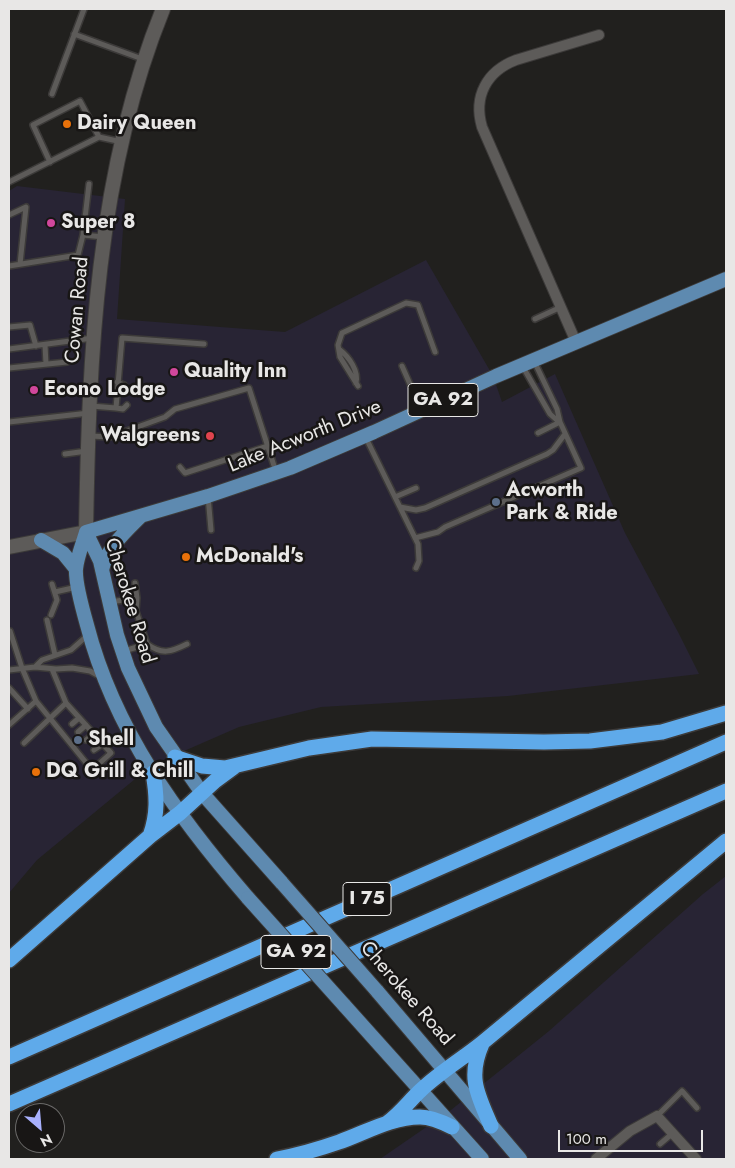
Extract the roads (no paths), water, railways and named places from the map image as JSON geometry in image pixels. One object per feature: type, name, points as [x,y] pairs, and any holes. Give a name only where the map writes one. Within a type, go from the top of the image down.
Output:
[{"type":"highway","points":[[176,757],[202,766],[225,768],[309,748],[372,739],[544,742],[613,739],[662,732],[726,713]]},
{"type":"highway","name":"I 75","points":[[9,1057],[726,742]]},
{"type":"highway","points":[[9,960],[150,836],[234,767]]},
{"type":"highway","points":[[150,836],[157,809],[153,773]]},
{"type":"highway","name":"I 75","points":[[9,1104],[726,791]]},
{"type":"highway","points":[[388,1123],[444,1070],[482,1043],[726,841]]},
{"type":"highway","points":[[482,1043],[476,1057],[474,1074],[479,1098],[491,1126]]},
{"type":"highway","points":[[277,1159],[302,1154],[339,1142],[388,1123],[420,1117],[452,1127]]},
{"type":"main road","name":"Cowan Road","points":[[86,532],[94,338],[104,237],[122,142],[145,60],[163,9]]},
{"type":"main road","name":"Lake Acworth Drive","points":[[86,532],[208,496],[276,473],[365,436],[576,342],[726,279]]},
{"type":"main road","points":[[102,570],[107,556],[141,516]]},
{"type":"main road","points":[[9,547],[86,532]]},
{"type":"main road","name":"Cherokee Road","points":[[86,532],[76,569],[78,587],[89,634],[104,679],[124,724],[153,773],[213,858],[482,1159]]},
{"type":"main road","name":"Cherokee Road","points":[[86,532],[100,561],[122,651],[134,683],[154,722],[176,757],[202,793],[377,990],[520,1159]]},
{"type":"main road","points":[[41,540],[62,553],[76,569]]},
{"type":"street","points":[[576,342],[482,127],[479,115],[480,101],[489,78],[504,65],[599,35]]},
{"type":"street","points":[[596,1159],[630,1131],[657,1116],[696,1159]]},
{"type":"lane","points":[[52,94],[84,9]]},
{"type":"lane","points":[[74,34],[145,60]]},
{"type":"lane","points":[[50,162],[33,125],[80,101],[99,137]]},
{"type":"lane","points":[[9,182],[99,137],[122,142]]},
{"type":"lane","points":[[9,266],[78,255],[90,184]]},
{"type":"lane","points":[[9,215],[26,207],[20,264]]},
{"type":"lane","points":[[83,234],[104,237]]},
{"type":"lane","points":[[357,384],[340,357],[338,345],[342,333],[406,303],[418,305],[435,352]]},
{"type":"lane","points":[[536,319],[561,307]]},
{"type":"lane","points":[[9,327],[30,325],[36,346]]},
{"type":"lane","points":[[9,350],[94,338]]},
{"type":"lane","points":[[116,408],[122,338],[204,344]]},
{"type":"lane","points":[[45,345],[46,364]]},
{"type":"lane","points":[[9,368],[67,362]]},
{"type":"lane","points":[[528,363],[550,414],[560,422]]},
{"type":"lane","points":[[415,538],[438,532],[445,527],[581,468],[560,422],[557,409],[528,363]]},
{"type":"lane","points":[[402,366],[421,410]]},
{"type":"lane","points":[[117,382],[124,385],[128,391]]},
{"type":"lane","points":[[89,436],[110,437],[165,417],[175,409],[249,388],[276,473]]},
{"type":"lane","points":[[9,422],[90,410],[123,409],[128,405]]},
{"type":"lane","points":[[538,433],[560,422]]},
{"type":"lane","points":[[400,507],[416,510],[425,508],[547,454],[553,450],[565,434]]},
{"type":"lane","points":[[365,436],[418,544],[420,561],[416,568]]},
{"type":"lane","points":[[180,467],[185,473],[268,446]]},
{"type":"lane","points":[[65,454],[88,451]]},
{"type":"lane","points":[[395,497],[416,488]]},
{"type":"lane","points":[[208,496],[211,530]]},
{"type":"lane","points":[[135,583],[136,611],[147,644],[162,652],[176,650],[187,644]]},
{"type":"lane","points":[[51,615],[57,600],[52,584]]},
{"type":"lane","points":[[55,592],[78,587]]},
{"type":"lane","points":[[109,602],[137,598]]},
{"type":"lane","points":[[47,620],[55,655]]},
{"type":"lane","points":[[10,632],[36,701],[92,770],[111,753],[66,703],[52,669]]},
{"type":"lane","points":[[35,667],[42,660],[71,650],[89,634]]},
{"type":"lane","points":[[122,651],[147,644]]},
{"type":"lane","points":[[9,670],[35,667],[81,669],[90,671],[104,679]]},
{"type":"lane","points":[[9,688],[28,708]]},
{"type":"lane","points":[[11,722],[36,701]]},
{"type":"lane","points":[[24,743],[66,703]]},
{"type":"lane","points":[[72,724],[79,718]]},
{"type":"lane","points":[[78,732],[86,725]]},
{"type":"lane","points":[[86,740],[94,734]]},
{"type":"lane","points":[[94,750],[103,744]]},
{"type":"lane","points":[[657,1116],[682,1091],[697,1108]]},
{"type":"lane","points":[[660,1144],[673,1132]]},
{"type":"place","name":"Dairy Queen","points":[[67,124]]},
{"type":"place","name":"Super 8","points":[[51,223]]},
{"type":"place","name":"Quality Inn","points":[[174,372]]},
{"type":"place","name":"Econo Lodge","points":[[34,390]]},
{"type":"place","name":"Walgreens","points":[[210,436]]},
{"type":"place","name":"Acworth Park & Ride","points":[[496,502]]},
{"type":"place","name":"McDonald's","points":[[186,557]]},
{"type":"place","name":"Shell","points":[[78,740]]},
{"type":"place","name":"DQ Grill & Chill","points":[[36,772]]}]
